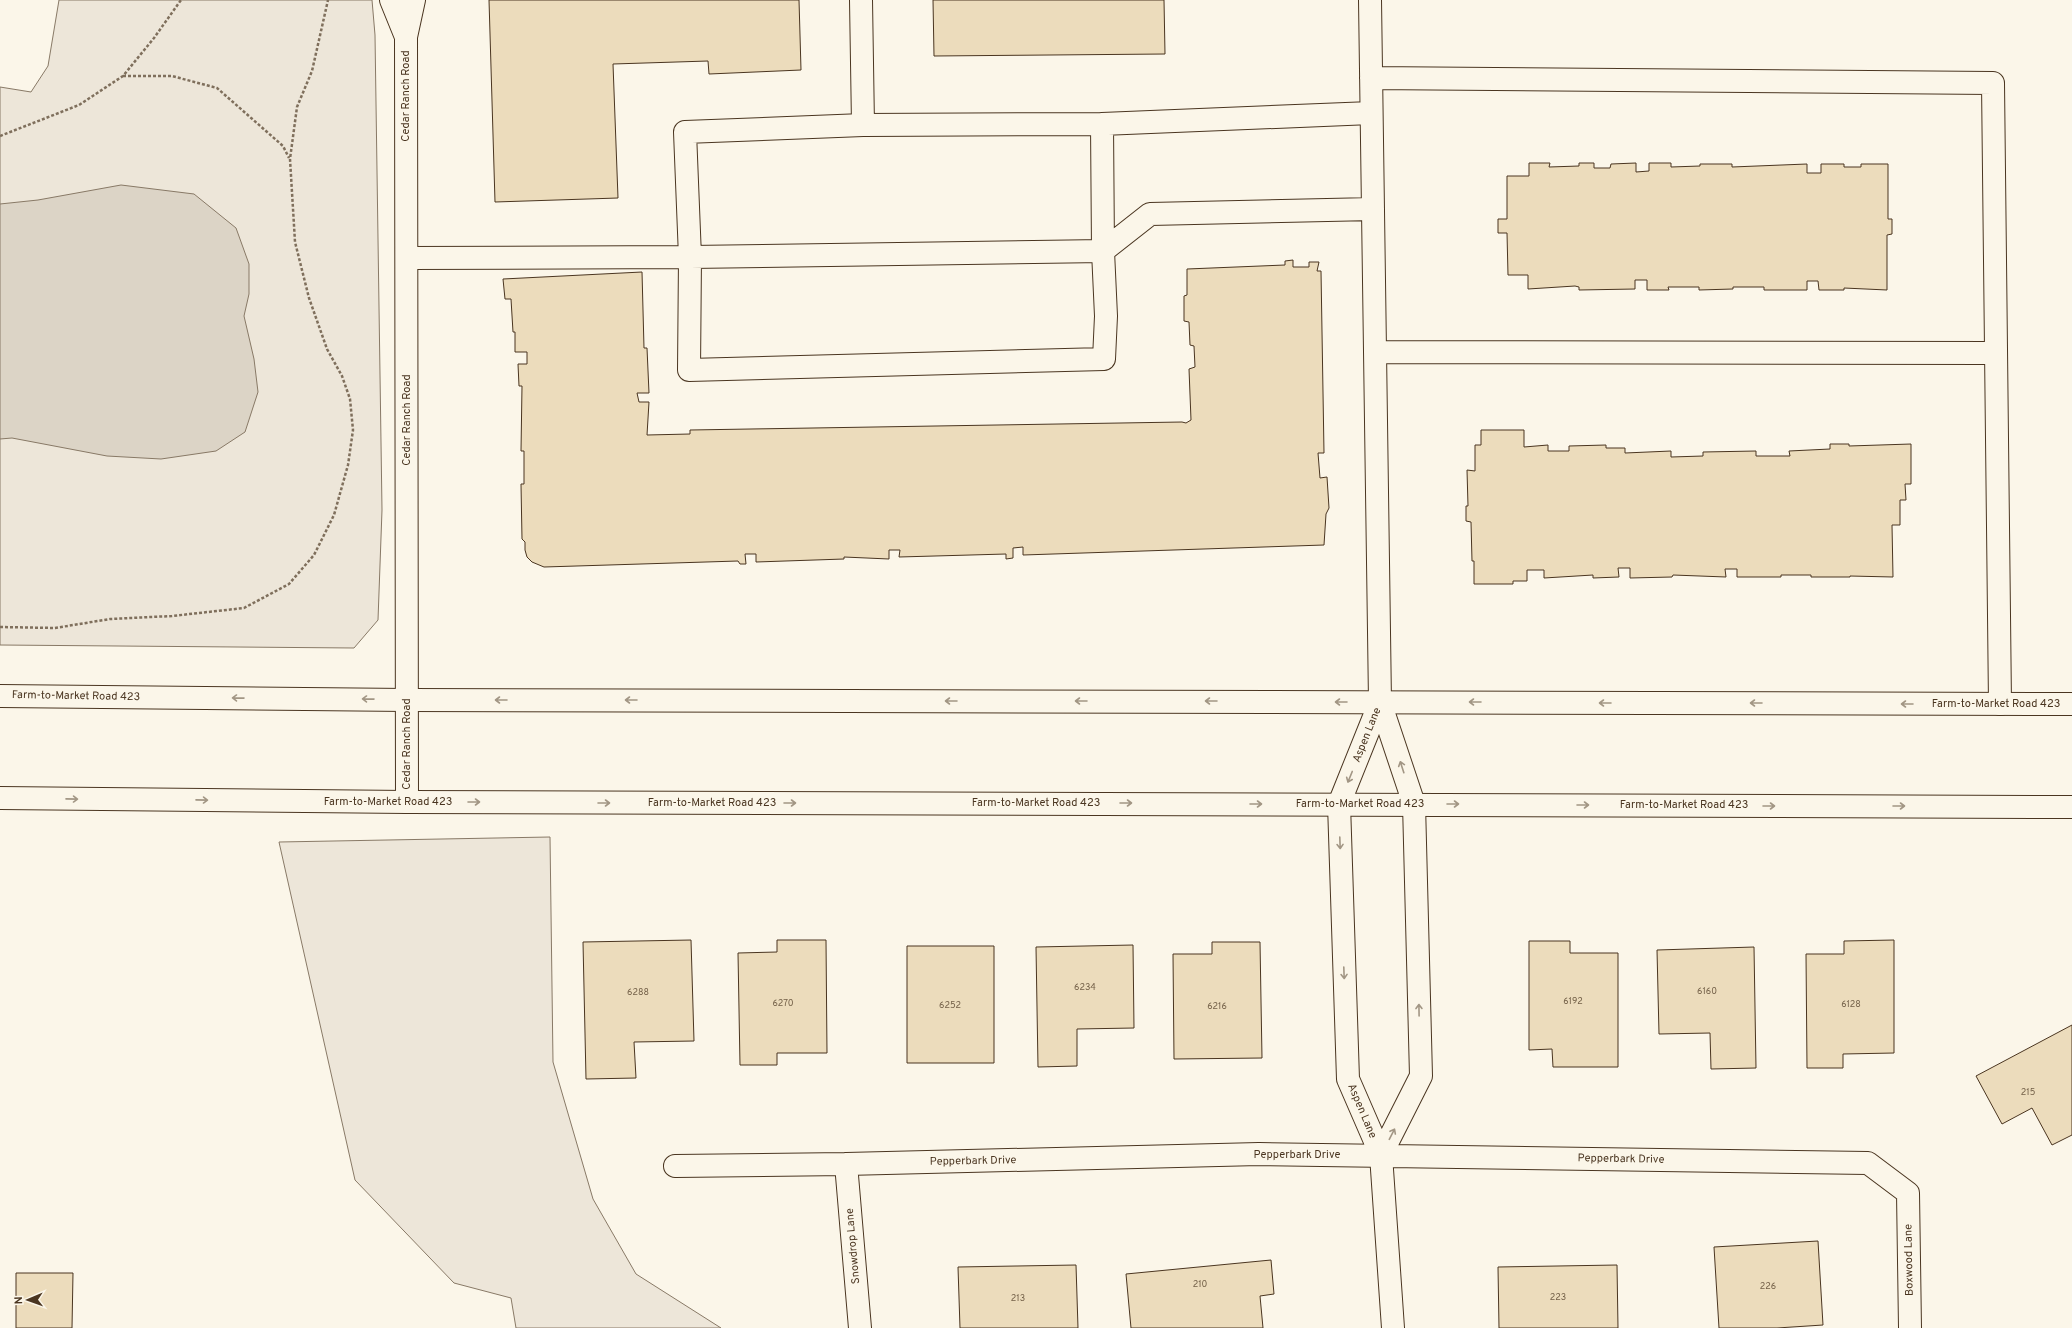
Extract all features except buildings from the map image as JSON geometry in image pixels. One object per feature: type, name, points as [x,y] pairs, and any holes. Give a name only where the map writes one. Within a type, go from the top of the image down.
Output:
[{"type":"main road","name":"Cedar Ranch Road","points":[[391,0],[406,37]]},
{"type":"main road","name":"Cedar Ranch Road","points":[[407,802],[406,37],[414,0]]},
{"type":"main road","points":[[861,0],[863,125]]},
{"type":"main road","points":[[1370,0],[1380,702]]},
{"type":"main road","points":[[1371,78],[1993,83],[2000,704]]},
{"type":"main road","points":[[1102,124],[1103,251],[1106,316],[1104,359],[689,370],[690,257],[685,132],[863,125],[1102,124],[1371,113]]},
{"type":"main road","points":[[406,258],[690,257],[1103,251],[1150,214],[1373,209]]},
{"type":"main road","points":[[1375,352],[1996,353]]},
{"type":"main road","name":"Farm-to-Market Road 423","points":[[0,696],[407,700],[2072,704]]},
{"type":"main road","name":"Aspen Lane","points":[[1380,702],[1338,804],[1348,1079],[1381,1155],[1393,1328]]},
{"type":"main road","name":"Aspen Lane","points":[[1380,702],[1414,804],[1421,1076],[1381,1155]]},
{"type":"main road","name":"Farm-to-Market Road 423","points":[[0,798],[407,802],[2072,807]]},
{"type":"main road","name":"Pepperbark Drive","points":[[675,1166],[846,1164],[1259,1154],[1868,1163],[1908,1193]]},
{"type":"main road","name":"Snowdrop Lane","points":[[846,1164],[860,1328]]},
{"type":"main road","name":"Boxwood Lane","points":[[1908,1193],[1910,1328]]},
{"type":"path","points":[[0,136],[79,105],[123,76],[154,38],[180,0]]},
{"type":"path","points":[[0,627],[55,628],[110,619],[172,616],[244,608],[289,584],[314,556],[334,515],[348,465],[353,430],[350,399],[342,376],[327,349],[309,298],[295,242],[290,159],[296,107],[312,71],[328,0]]},
{"type":"path","points":[[123,76],[172,76],[217,88],[283,146],[290,159]]},
{"type":"shaded area","points":[[59,0],[372,0],[375,35],[382,510],[378,620],[354,648],[0,645],[0,87],[31,92],[48,66]]},
{"type":"shaded area","points":[[121,185],[194,194],[236,228],[249,264],[249,294],[244,316],[254,359],[258,392],[245,432],[216,451],[161,459],[107,456],[12,438],[0,439],[0,204],[38,200]]},
{"type":"shaded area","points":[[550,837],[553,1062],[593,1199],[636,1274],[721,1328],[516,1328],[511,1298],[454,1283],[355,1180],[279,842]]}]
